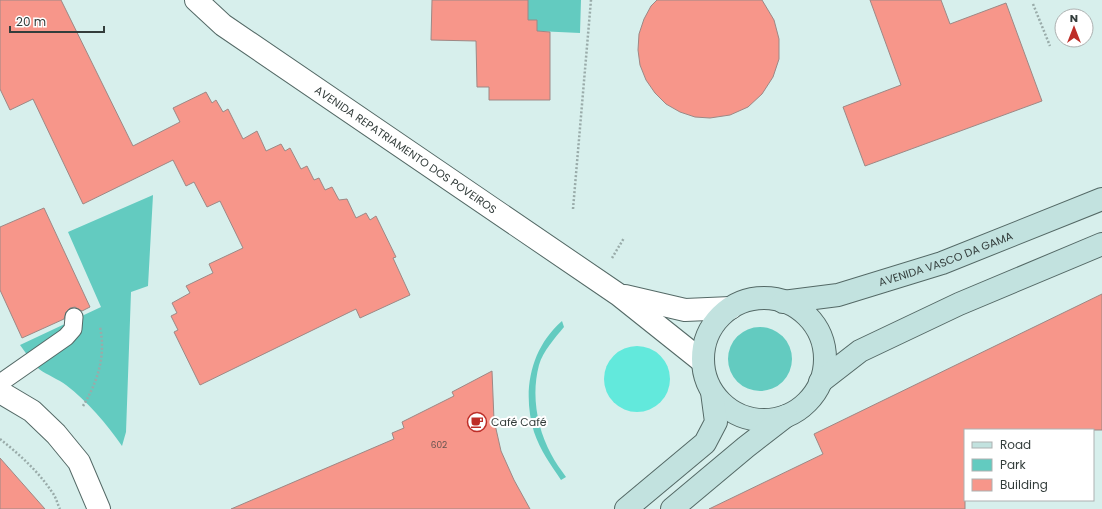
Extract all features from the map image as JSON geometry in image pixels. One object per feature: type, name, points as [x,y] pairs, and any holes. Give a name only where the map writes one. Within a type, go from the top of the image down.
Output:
[{"type":"main road","name":"AVENIDA VASCO DA GAMA","points":[[783,302],[838,295],[942,263],[1102,199]]},
{"type":"main road","points":[[820,382],[860,351],[959,304],[1102,244]]},
{"type":"main road","points":[[626,509],[705,443],[716,422],[712,392],[705,377],[703,362],[704,346],[710,331],[719,318],[731,308],[748,301],[766,298],[783,302],[800,310],[812,321],[820,335],[824,351],[824,367],[820,382],[813,395],[802,407],[789,414],[746,447],[672,509]]},
{"type":"main road","points":[[712,392],[724,405],[738,414],[755,419],[772,419],[789,414]]},
{"type":"street","name":"AVENIDA REPATRIAMENTO DOS POVEIROS","points":[[196,0],[223,24],[619,295],[703,362]]},
{"type":"street","name":"AVENIDA REPATRIAMENTO DOS POVEIROS","points":[[619,295],[684,310],[731,308]]},
{"type":"street","points":[[0,392],[32,411],[56,434],[79,462],[99,509]]},
{"type":"lane","points":[[0,383],[66,337],[74,329],[74,317]]},
{"type":"path","points":[[573,209],[591,0]]},
{"type":"path","points":[[1033,4],[1050,46]]},
{"type":"path","points":[[83,406],[93,390],[100,366],[103,340],[100,326]]},
{"type":"path","points":[[0,439],[20,454],[39,476],[53,493],[60,509]]},
{"type":"green space","points":[[528,0],[581,0],[580,33],[537,31],[537,20],[528,20]]},
{"type":"green space","points":[[153,195],[148,286],[131,292],[126,432],[122,446],[110,429],[74,391],[39,369],[20,345],[101,307],[68,232]]},
{"type":"green space","points":[[562,321],[564,327],[543,355],[539,365],[536,388],[539,422],[546,444],[556,463],[566,477],[561,480],[536,439],[530,417],[529,387],[536,358],[542,345],[551,332]]},
{"type":"green space","points":[[760,327],[772,329],[783,336],[790,347],[792,359],[790,371],[783,382],[772,389],[760,391],[748,389],[737,382],[730,371],[728,359],[730,347],[737,336],[748,329]]},
{"type":"shaded area","points":[[637,346],[650,349],[660,356],[667,366],[670,379],[667,392],[660,402],[650,409],[637,412],[624,409],[614,402],[607,392],[604,379],[607,366],[614,356],[624,349]]},
{"type":"building","points":[[0,0],[61,0],[133,146],[180,122],[173,108],[206,92],[212,103],[216,100],[223,112],[228,109],[243,139],[257,131],[266,151],[281,144],[285,151],[290,148],[301,169],[307,166],[314,180],[319,178],[325,190],[332,187],[339,200],[347,199],[356,218],[366,213],[370,220],[376,216],[396,257],[393,258],[410,295],[360,318],[356,309],[200,385],[174,332],[178,330],[171,316],[177,313],[172,303],[190,293],[186,286],[213,273],[209,264],[243,248],[220,201],[207,207],[194,182],[186,186],[173,160],[83,204],[33,99],[10,110],[0,89]]},
{"type":"building","points":[[432,0],[528,0],[528,20],[537,20],[537,31],[550,32],[550,100],[489,100],[489,87],[477,87],[476,41],[431,40]]},
{"type":"building","points":[[657,0],[762,0],[774,20],[779,39],[779,59],[773,77],[762,94],[748,107],[730,115],[710,118],[695,117],[680,112],[666,104],[655,93],[646,80],[640,65],[638,50],[639,34],[644,19],[651,6]]},
{"type":"building","points":[[870,0],[941,0],[950,24],[1006,3],[1042,101],[865,166],[843,107],[901,85]]},
{"type":"building","points":[[44,208],[90,307],[82,311],[75,307],[70,308],[66,312],[64,319],[22,338],[0,290],[0,227]]},
{"type":"building","points":[[1102,294],[1102,430],[964,429],[965,509],[709,509],[823,454],[814,434]]},
{"type":"building","points":[[492,371],[494,420],[501,451],[514,480],[530,509],[231,509],[394,439],[392,433],[404,428],[402,422],[454,396],[452,392]]},
{"type":"building","points":[[0,458],[45,509],[0,509]]},
{"type":"place","name":"Café Café","points":[[477,422]]}]
